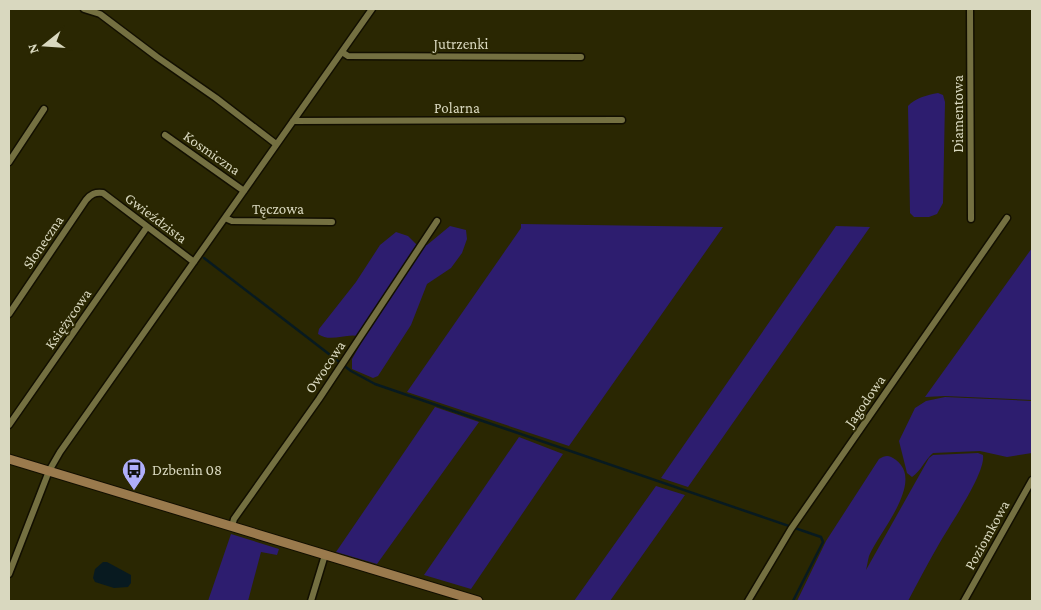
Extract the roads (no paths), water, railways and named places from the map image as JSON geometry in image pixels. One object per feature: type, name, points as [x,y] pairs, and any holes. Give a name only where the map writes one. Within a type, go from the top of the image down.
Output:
[{"type":"street","points":[[84,9],[102,11],[165,63],[216,98],[276,144]]},
{"type":"street","points":[[9,574],[49,471],[60,452],[372,9]]},
{"type":"street","name":"Diamentowa","points":[[970,9],[971,219]]},
{"type":"street","name":"Jutrzenki","points":[[342,52],[348,56],[581,57]]},
{"type":"street","points":[[9,162],[44,109]]},
{"type":"street","name":"Polarna","points":[[293,121],[622,120]]},
{"type":"street","name":"Kosmiczna","points":[[165,135],[244,191]]},
{"type":"street","name":"Słoneczna","points":[[9,314],[90,194],[96,192],[103,193]]},
{"type":"street","name":"Gwieździsta","points":[[103,193],[194,262]]},
{"type":"street","name":"Tęczowa","points":[[225,218],[232,221],[332,222]]},
{"type":"street","name":"Jagodowa","points":[[748,601],[791,529],[1007,218]]},
{"type":"street","name":"Owocowa","points":[[232,526],[234,519],[319,399],[437,220]]},
{"type":"street","name":"Księżycowa","points":[[9,425],[147,227]]},
{"type":"street","points":[[9,458],[478,601]]},
{"type":"street","name":"Poziomkowa","points":[[964,601],[1032,480]]},
{"type":"street","points":[[311,601],[326,555]]},
{"type":"water","points":[[103,562],[107,562],[131,575],[131,583],[128,587],[114,588],[95,582],[93,578],[95,569]]},
{"type":"waterway","points":[[204,258],[351,371],[375,384],[821,537],[823,542],[793,601]]},
{"type":"place","name":"Dzbenin 08","points":[[134,491]]}]
